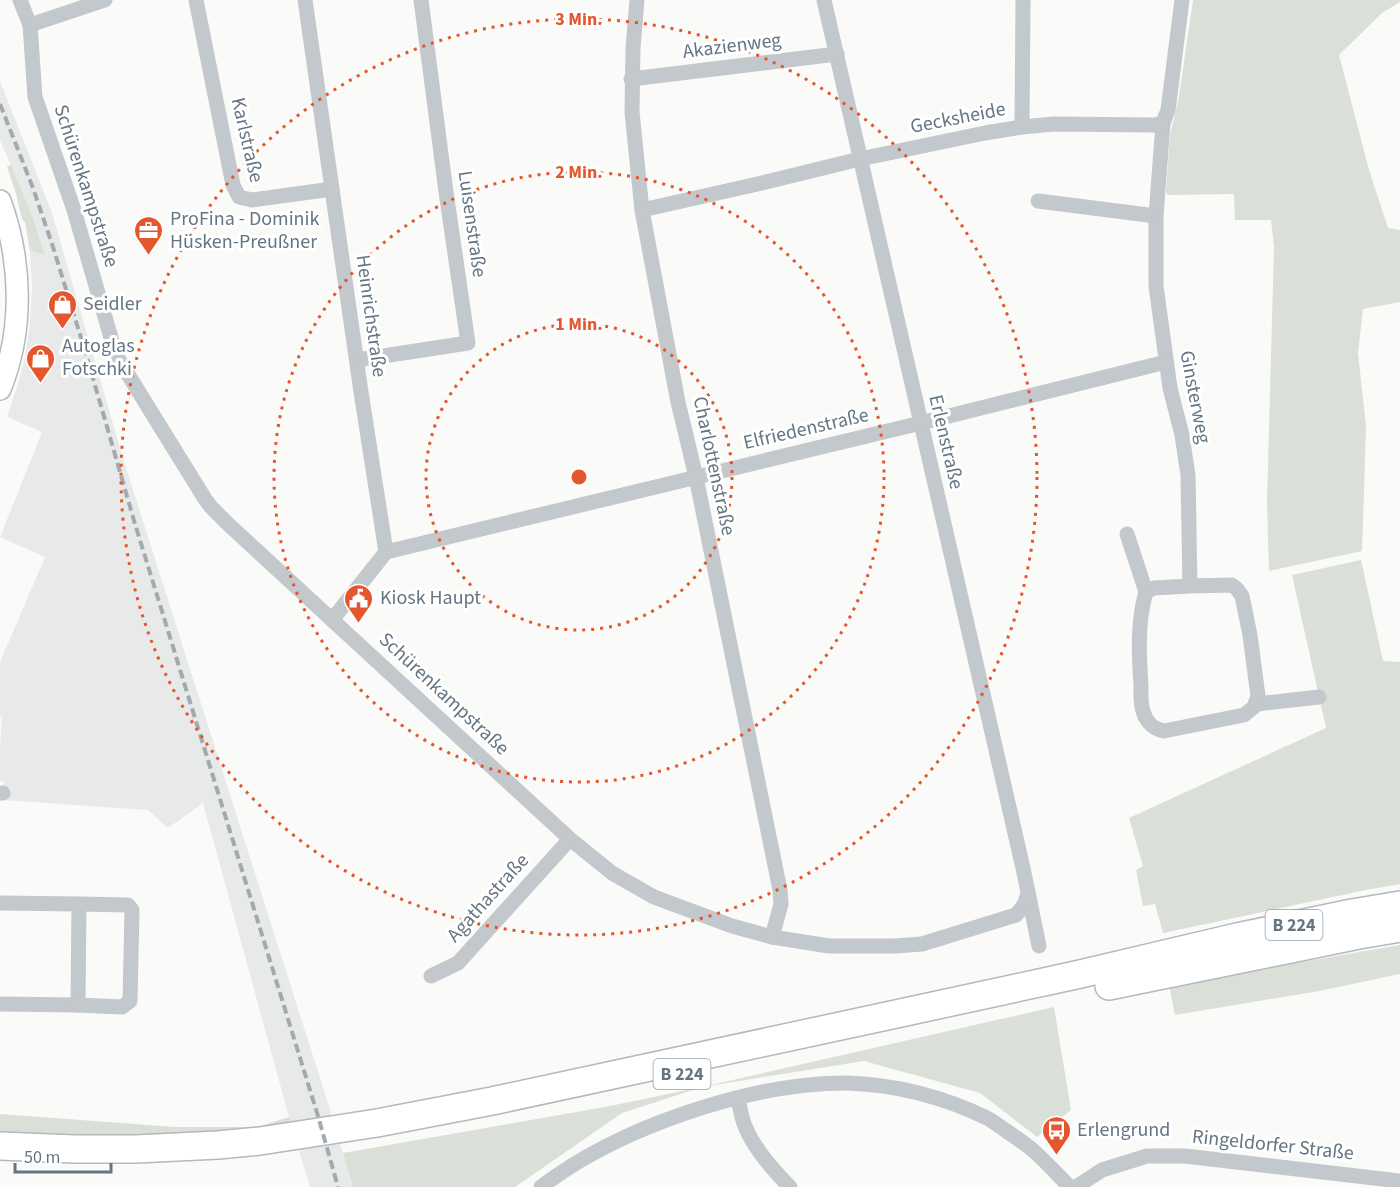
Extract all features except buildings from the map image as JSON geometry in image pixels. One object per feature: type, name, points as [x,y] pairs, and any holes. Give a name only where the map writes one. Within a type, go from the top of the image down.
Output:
[{"type":"highway","points":[[1355,924],[1400,905]]},
{"type":"highway","points":[[1355,924],[1400,928]]},
{"type":"highway","name":"B 224","points":[[0,1146],[84,1149],[171,1147],[260,1141],[377,1124],[1076,975],[1237,937],[1355,924]]},
{"type":"highway","name":"B 224","points":[[0,1161],[71,1165],[134,1165],[262,1156],[368,1139],[498,1114],[914,1025],[1355,924]]},
{"type":"street","name":"Schürenkampstraße","points":[[20,0],[30,25],[35,97],[74,210],[116,355],[211,507],[570,839],[612,873],[654,897],[732,926],[772,937],[830,946],[922,944],[1016,915],[1024,905],[1028,893]]},
{"type":"street","points":[[30,25],[105,0]]},
{"type":"street","name":"Karlstraße","points":[[196,0],[232,185],[239,197],[252,200],[332,189]]},
{"type":"street","name":"Heinrichstraße","points":[[305,0],[386,552]]},
{"type":"street","name":"Luisenstraße","points":[[357,360],[468,343],[422,0]]},
{"type":"street","name":"Charlottenstraße","points":[[637,0],[631,79],[633,133],[642,210],[678,402],[696,477],[780,890],[781,904],[772,937]]},
{"type":"street","name":"Erlenstraße","points":[[824,0],[1039,946]]},
{"type":"street","points":[[1022,127],[1023,0]]},
{"type":"street","points":[[1163,123],[1168,110],[1182,0]]},
{"type":"street","name":"Akazienweg","points":[[631,79],[837,54]]},
{"type":"street","name":"Gecksheide","points":[[642,210],[860,159],[985,133],[1054,124],[1154,125],[1163,123]]},
{"type":"street","name":"Ginsterweg","points":[[1163,123],[1156,216],[1156,286],[1170,388],[1182,435],[1188,475],[1190,585]]},
{"type":"street","points":[[1038,201],[1156,216]]},
{"type":"street","points":[[0,203],[9,232],[18,286],[16,331],[0,389]]},
{"type":"street","name":"Elfriedenstraße","points":[[386,552],[1166,362]]},
{"type":"street","points":[[1127,534],[1146,592],[1142,605],[1140,661],[1144,716],[1149,723],[1164,731],[1244,715],[1251,711],[1258,696],[1250,635],[1240,592],[1232,585],[1190,585],[1154,588],[1146,592]]},
{"type":"street","points":[[332,620],[386,552]]},
{"type":"street","points":[[1256,704],[1319,697]]},
{"type":"street","name":"Agathastraße","points":[[431,976],[458,963],[570,839]]},
{"type":"street","points":[[0,903],[128,905],[132,910],[130,1001],[122,1007],[0,1004]]},
{"type":"street","points":[[78,1005],[79,904]]},
{"type":"street","points":[[541,1187],[562,1171],[608,1145],[677,1116],[738,1098],[794,1087],[846,1083],[893,1087],[938,1098],[988,1118],[1033,1150],[1070,1187]]},
{"type":"street","points":[[738,1098],[745,1126],[759,1150],[790,1187]]},
{"type":"street","name":"Ringeldorfer Straße","points":[[1076,1187],[1102,1170],[1147,1156],[1185,1156],[1400,1181]]},
{"type":"shaded area","points":[[1193,0],[1400,0],[1382,13],[1339,55],[1369,170],[1388,228],[1400,230],[1400,302],[1363,309],[1358,353],[1366,426],[1362,551],[1269,571],[1267,502],[1274,247],[1271,220],[1235,220],[1234,194],[1168,195],[1166,192],[1170,135],[1179,96]]},
{"type":"shaded area","points":[[0,81],[52,213],[122,455],[353,1187],[310,1187],[203,803],[168,828],[148,810],[2,800],[4,782],[0,781],[2,718],[0,716],[0,662],[45,557],[0,537],[42,432],[7,417],[25,357],[30,323],[32,287],[30,251],[45,255],[33,218],[0,140]]},
{"type":"shaded area","points":[[11,165],[33,218],[45,255],[30,251],[25,222],[22,219],[7,167]]},
{"type":"shaded area","points":[[1361,560],[1383,661],[1400,662],[1400,884],[1163,933],[1155,904],[1143,906],[1136,870],[1143,866],[1129,818],[1326,728],[1292,575]]},
{"type":"shaded area","points":[[1400,945],[1400,974],[1319,991],[1175,1015],[1169,985]]},
{"type":"shaded area","points":[[1054,1007],[1071,1110],[1037,1137],[980,1093],[864,1061],[702,1087]]},
{"type":"shaded area","points":[[702,1087],[622,1113],[515,1187],[353,1187],[343,1153],[605,1107]]},
{"type":"shaded area","points":[[0,1114],[175,1127],[257,1127],[289,1117],[292,1126],[201,1137],[0,1138]]},
{"type":"railway","points":[[0,104],[53,247],[135,524],[338,1187]]},
{"type":"place","name":"ProFina - Dominik Hüsken-Preußner","points":[[149,256]]},
{"type":"place","name":"Seidler","points":[[62,330]]},
{"type":"place","name":"Autoglas Fotschki","points":[[41,384]]},
{"type":"place","name":"Kiosk Haupt","points":[[359,624]]},
{"type":"place","name":"Erlengrund","points":[[1056,1156]]}]
